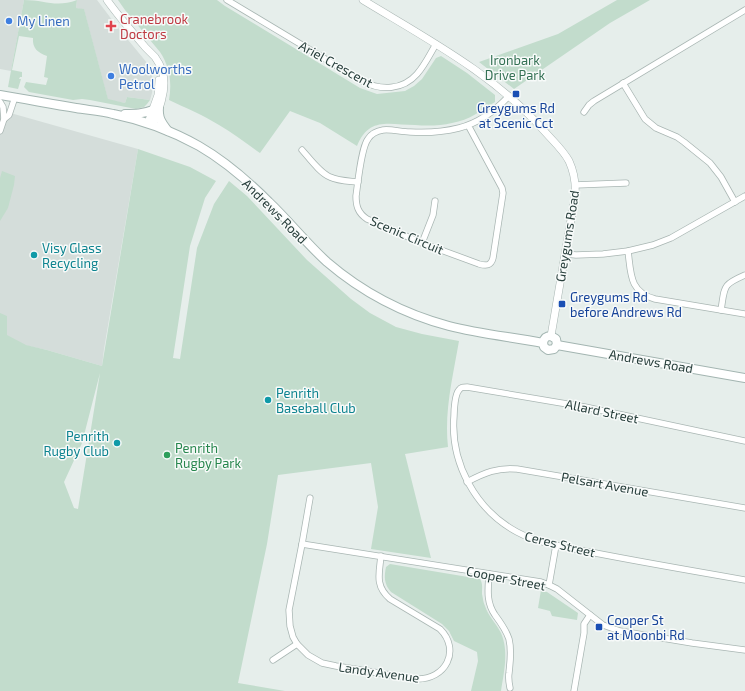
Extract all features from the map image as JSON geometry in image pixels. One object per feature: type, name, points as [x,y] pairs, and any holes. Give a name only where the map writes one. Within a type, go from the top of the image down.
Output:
[{"type":"main road","name":"Andrews Road","points":[[0,95],[112,114],[150,124],[199,146],[252,185],[328,263],[372,294],[408,312],[449,326],[543,343],[543,345],[550,350],[554,349],[557,345],[745,378]]},
{"type":"main road","points":[[112,114],[140,114],[156,108],[160,119],[168,131]]},
{"type":"main road","points":[[543,343],[546,337],[551,336],[556,339],[557,345]]},
{"type":"street","points":[[107,0],[148,50],[156,66],[159,78],[158,95],[156,108],[150,124]]},
{"type":"street","name":"Ariel Crescent","points":[[227,0],[362,81],[378,87],[397,87],[412,79],[421,69],[436,44]]},
{"type":"street","name":"Greygums Road","points":[[363,0],[436,44],[489,79],[533,118],[565,154],[572,170],[575,185],[575,199],[551,336]]},
{"type":"street","points":[[584,112],[592,103],[623,83],[745,10]]},
{"type":"street","points":[[623,83],[650,124],[659,130],[680,139],[710,164],[721,177],[735,202]]},
{"type":"street","name":"Scenic Circuit","points":[[468,125],[502,188],[503,193],[493,258],[490,267],[422,243],[369,221],[358,209],[356,202],[358,182],[364,148],[369,138],[377,132],[387,130],[433,132],[458,128],[468,125],[491,113],[509,96]]},
{"type":"street","points":[[4,119],[9,115],[15,98]]},
{"type":"street","points":[[0,102],[3,107],[4,119],[0,131]]},
{"type":"street","points":[[302,150],[320,170],[328,176],[335,179],[358,182]]},
{"type":"street","points":[[575,185],[626,183]]},
{"type":"street","points":[[566,254],[576,256],[603,254],[648,247],[666,241],[745,196]]},
{"type":"street","points":[[422,243],[433,215],[434,201]]},
{"type":"street","points":[[628,251],[636,293],[650,297],[745,314]]},
{"type":"street","points":[[721,310],[724,291],[727,286],[733,280],[745,275]]},
{"type":"street","name":"Allard Street","points":[[459,390],[462,387],[467,387],[574,405],[745,441]]},
{"type":"street","name":"Ceres Street","points":[[459,390],[457,393],[454,413],[455,449],[459,462],[468,482],[480,501],[502,522],[531,538],[556,545],[745,580]]},
{"type":"street","name":"Pelsart Avenue","points":[[468,482],[483,474],[495,470],[506,468],[517,469],[745,508]]},
{"type":"street","name":"Landy Avenue","points":[[310,498],[290,603],[289,615],[291,631],[297,644],[304,652],[322,663],[416,679],[430,678],[440,672],[447,662],[449,655],[447,639],[440,629],[390,599],[385,594],[379,580],[381,556]]},
{"type":"street","name":"Cooper Street","points":[[302,544],[541,582],[557,589],[604,625],[620,631],[745,650]]},
{"type":"street","points":[[549,585],[556,545]]},
{"type":"street","points":[[489,574],[487,591],[488,600],[506,631],[510,645],[510,688]]},
{"type":"street","points":[[574,691],[584,626],[590,615]]},
{"type":"street","points":[[273,660],[297,644]]},
{"type":"shaded area","points":[[0,0],[24,0],[11,71],[0,69]]},
{"type":"shaded area","points":[[77,0],[97,0],[150,67],[153,83],[150,100],[127,97],[125,103],[108,100],[84,10],[76,8]]},
{"type":"shaded area","points":[[0,108],[14,114],[138,149],[102,366],[47,350],[0,340]]},
{"type":"green space","points":[[24,0],[57,4],[77,0],[76,8],[84,9],[108,99],[125,103],[127,97],[150,100],[147,104],[144,107],[136,109],[90,100],[73,100],[29,92],[24,87],[26,82],[46,85],[48,78],[44,77],[47,56],[36,50],[33,38],[19,36],[12,70],[22,72],[22,77],[19,79],[21,79],[18,89],[8,87]]},
{"type":"green space","points":[[118,0],[217,0],[360,88],[377,94],[405,91],[414,86],[422,79],[436,58],[441,56],[467,73],[495,95],[495,102],[480,112],[458,122],[428,126],[381,124],[374,126],[362,136],[357,146],[320,123],[290,111],[260,153],[213,121],[169,100],[170,87],[166,63],[160,52]]},
{"type":"green space","name":"Ironbark Drive Park","points":[[617,0],[650,0],[610,23],[514,89],[479,62],[558,34]]},
{"type":"green space","points":[[138,149],[190,167],[216,181],[205,198],[190,246],[173,358],[180,359],[197,248],[214,204],[229,181],[247,196],[307,260],[351,299],[370,313],[396,327],[459,341],[448,407],[448,447],[405,454],[431,558],[371,549],[378,507],[371,463],[278,475],[267,544],[238,683],[285,691],[0,691],[0,313],[7,316],[7,335],[26,345],[102,366]],"holes":[[[100,373],[78,509],[74,508],[64,482],[82,443]]]},
{"type":"green space","points":[[2,171],[15,176],[8,208],[0,221],[0,178]]},
{"type":"green space","points":[[390,564],[480,579],[484,604],[501,633],[505,647],[505,662],[501,691],[471,691],[478,661],[477,652],[454,641],[449,631],[442,624],[391,592],[387,586],[385,577],[386,567]]},
{"type":"green space","points":[[541,590],[547,592],[578,613],[577,620],[552,616],[550,611],[538,608]]},
{"type":"place","name":"My Linen","points":[[9,21]]},
{"type":"place","name":"Cranebrook Doctors","points":[[111,26]]},
{"type":"place","name":"Woolworths Petrol","points":[[111,76]]},
{"type":"place","name":"Greygums Rd at Scenic Cct","points":[[516,94]]},
{"type":"place","name":"Visy Glass Recycling","points":[[34,255]]},
{"type":"place","name":"Greygums Rd before Andrews Rd","points":[[562,304]]},
{"type":"place","name":"Penrith Baseball Club","points":[[268,400]]},
{"type":"place","name":"Penrith Rugby Club","points":[[117,443]]},
{"type":"place","name":"Penrith Rugby Park","points":[[167,455]]},
{"type":"place","name":"Cooper St at Moonbi Rd","points":[[599,627]]}]
